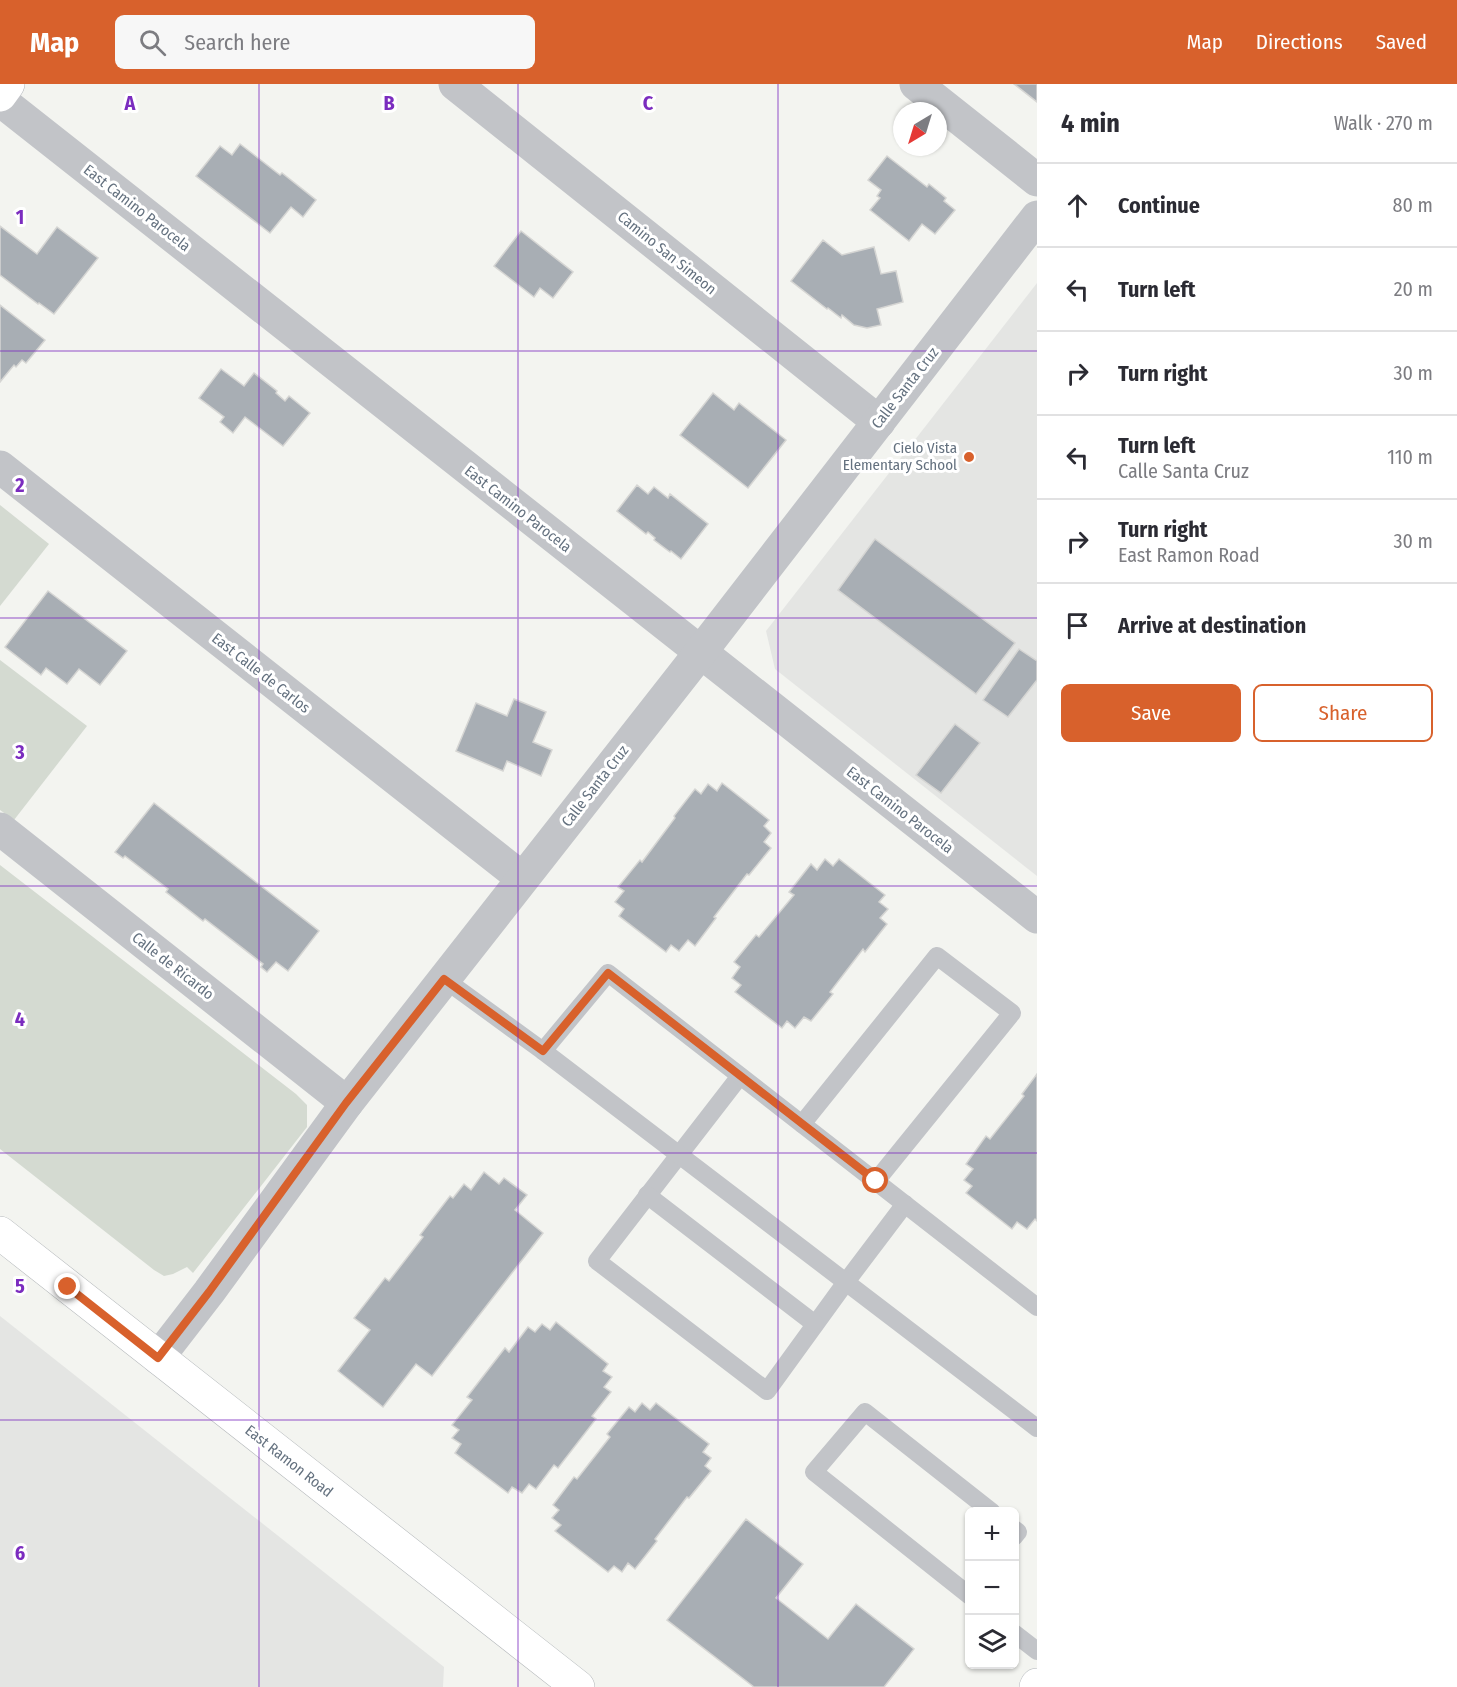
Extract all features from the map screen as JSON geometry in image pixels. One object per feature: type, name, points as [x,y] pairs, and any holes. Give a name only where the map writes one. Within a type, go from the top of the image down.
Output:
[{"type":"main road","points":[[0,94],[8,84]]},
{"type":"main road","name":"East Ramon Road","points":[[0,1233],[578,1687]]},
{"type":"street","name":"Camino San Simeon","points":[[455,84],[879,422]]},
{"type":"street","points":[[916,84],[1037,180]]},
{"type":"street","name":"East Camino Parocela","points":[[0,100],[1037,917]]},
{"type":"street","name":"Calle Santa Cruz","points":[[158,1358],[209,1292],[346,1103],[700,653],[1037,217]]},
{"type":"street","name":"East Calle de Carlos","points":[[0,467],[522,878]]},
{"type":"street","name":"Calle de Ricardo","points":[[0,829],[346,1103]]},
{"type":"lane","points":[[802,1124],[937,956],[1012,1013],[876,1181]]},
{"type":"lane","points":[[543,1051],[608,973],[1037,1307]]},
{"type":"lane","points":[[444,979],[543,1051],[1037,1428]]},
{"type":"lane","points":[[740,1076],[597,1261],[767,1390],[905,1204]]},
{"type":"lane","points":[[647,1195],[815,1324]]},
{"type":"lane","points":[[965,1592],[814,1472],[865,1412],[986,1507]]},
{"type":"lane","points":[[1019,1637],[1037,1651]]},
{"type":"shaded area","name":"Cielo Vista Elementary School","points":[[1037,283],[1037,876],[775,669],[766,631]]},
{"type":"shaded area","points":[[0,505],[49,544],[0,606]]},
{"type":"shaded area","points":[[0,660],[87,726],[14,820],[0,810]]},
{"type":"shaded area","points":[[0,865],[296,1094],[307,1105],[307,1127],[193,1273],[187,1267],[164,1276],[154,1270],[0,1149]]},
{"type":"shaded area","points":[[0,1316],[444,1667],[443,1687],[0,1687]]},
{"type":"building","points":[[1014,84],[1037,84],[1037,102]]},
{"type":"building","points":[[240,144],[316,200],[303,217],[291,207],[270,233],[196,176],[220,146],[232,155]]},
{"type":"building","points":[[887,156],[927,187],[929,184],[946,198],[944,201],[955,210],[935,234],[922,224],[909,241],[870,210],[880,198],[877,196],[881,190],[868,180]]},
{"type":"building","points":[[0,226],[37,254],[57,227],[98,258],[54,314],[0,275]]},
{"type":"building","points":[[521,231],[573,272],[553,298],[540,288],[534,297],[494,266]]},
{"type":"building","points":[[823,240],[842,255],[874,247],[881,274],[896,271],[903,302],[877,309],[881,325],[867,328],[854,325],[842,315],[841,318],[827,309],[791,281]]},
{"type":"building","points":[[0,305],[45,340],[26,363],[22,360],[16,367],[14,365],[0,382]]},
{"type":"building","points":[[221,369],[244,386],[254,373],[277,391],[276,393],[285,401],[289,396],[310,413],[283,446],[245,417],[233,433],[220,422],[224,417],[199,398]]},
{"type":"building","points":[[713,393],[734,410],[739,403],[786,440],[748,488],[680,435]]},
{"type":"building","points":[[637,485],[648,494],[654,487],[668,498],[670,494],[708,524],[681,559],[617,511]]},
{"type":"building","points":[[875,539],[1015,643],[976,694],[838,590]]},
{"type":"building","points":[[48,591],[127,651],[100,685],[79,669],[67,684],[46,668],[41,675],[5,647]]},
{"type":"building","points":[[1019,649],[1037,661],[1037,680],[1008,717],[983,700]]},
{"type":"building","points":[[514,699],[546,712],[533,742],[552,750],[541,776],[507,761],[503,771],[456,751],[476,703],[507,716]]},
{"type":"building","points":[[955,724],[980,743],[941,793],[916,775]]},
{"type":"building","points":[[722,783],[769,820],[764,826],[771,833],[764,842],[771,848],[749,875],[747,874],[695,946],[688,940],[679,951],[671,945],[666,952],[619,916],[624,909],[615,902],[624,891],[618,887],[640,860],[642,862],[695,789],[701,794],[708,784],[717,791]]},
{"type":"building","points":[[154,803],[319,931],[288,971],[276,962],[267,972],[261,967],[263,964],[166,892],[168,889],[125,856],[123,858],[115,852]]},
{"type":"building","points":[[825,859],[833,866],[839,859],[885,895],[879,902],[888,909],[880,918],[887,924],[865,952],[863,949],[830,992],[833,994],[811,1021],[804,1017],[795,1028],[787,1021],[782,1028],[735,992],[741,985],[732,978],[740,967],[734,962],[756,935],[759,937],[794,895],[789,892],[811,864],[817,870]]},
{"type":"building","points":[[1037,1074],[1037,1221],[1035,1219],[1027,1229],[1017,1222],[1012,1229],[966,1193],[972,1186],[964,1180],[973,1169],[966,1164],[986,1136],[990,1139],[1024,1096],[1022,1094]]},
{"type":"building","points":[[484,1172],[499,1184],[504,1178],[527,1195],[515,1210],[543,1233],[432,1376],[416,1364],[383,1407],[338,1371],[370,1330],[354,1318],[385,1278],[389,1281],[423,1237],[420,1235],[450,1196],[453,1198],[464,1184],[471,1190]]},
{"type":"building","points":[[556,1322],[608,1364],[603,1371],[612,1377],[604,1387],[611,1392],[592,1416],[596,1419],[558,1468],[554,1465],[536,1489],[529,1484],[522,1493],[512,1487],[508,1493],[455,1453],[461,1444],[452,1438],[459,1430],[452,1425],[472,1400],[467,1397],[505,1348],[509,1352],[528,1327],[535,1332],[542,1324],[550,1330]]},
{"type":"building","points":[[642,1403],[650,1410],[656,1403],[709,1444],[703,1452],[711,1458],[705,1466],[711,1471],[689,1498],[687,1497],[635,1569],[628,1563],[622,1572],[614,1566],[608,1572],[555,1531],[561,1525],[552,1518],[559,1510],[553,1505],[574,1477],[577,1479],[610,1437],[607,1434],[629,1407],[635,1412]]},
{"type":"building","points":[[746,1519],[803,1564],[776,1598],[828,1639],[856,1604],[914,1649],[884,1687],[754,1687],[667,1620]]},
{"type":"place","name":"Cielo Vista Elementary School","points":[[969,457]]},
{"type":"route","points":[[68,1287],[158,1358],[209,1292],[346,1103],[444,979],[543,1051],[608,973],[876,1181]]}]
